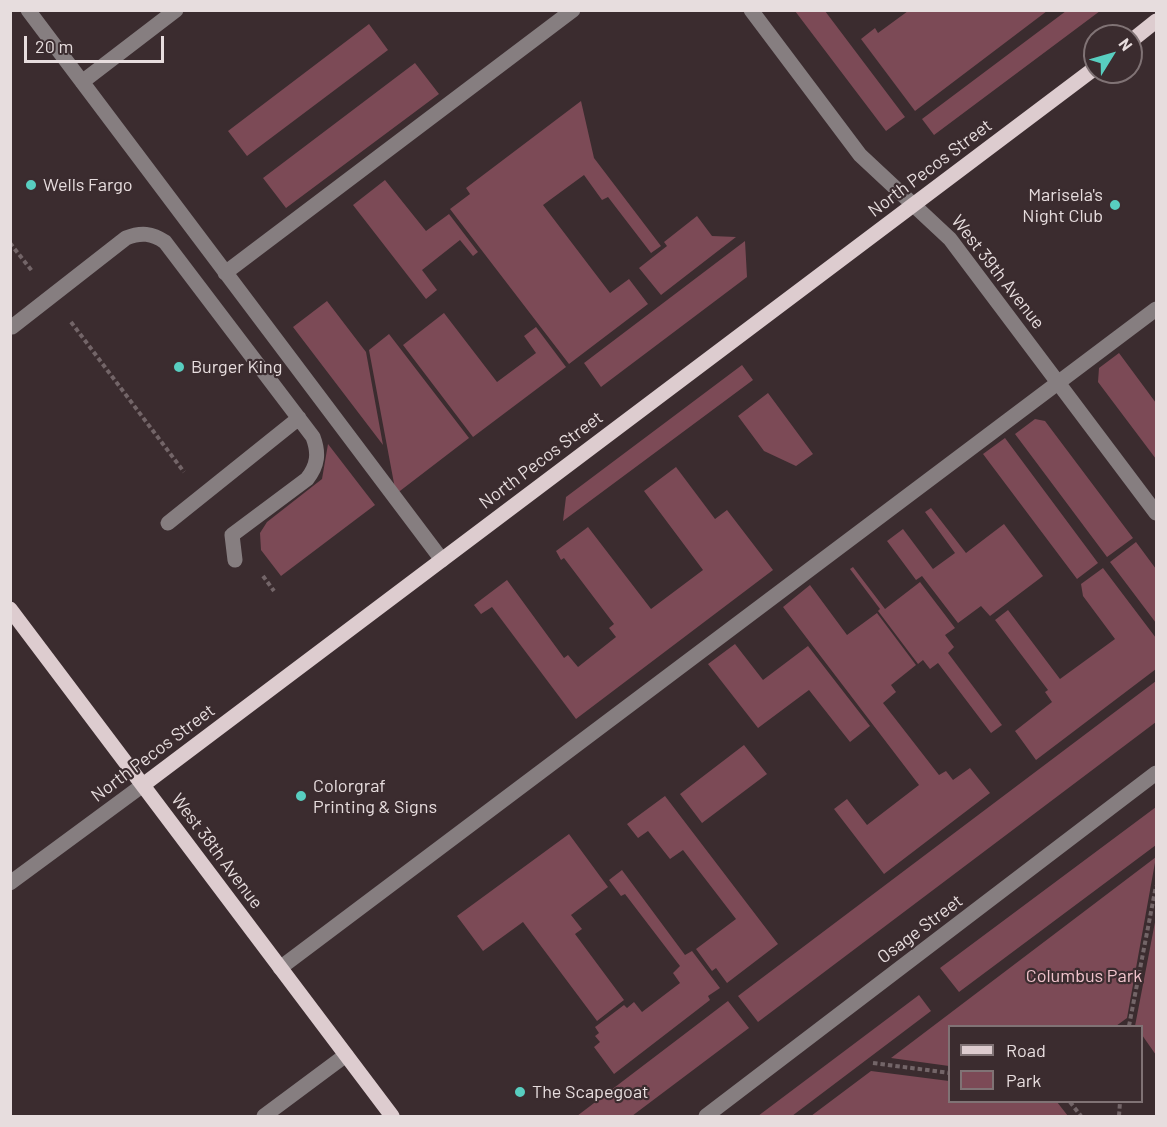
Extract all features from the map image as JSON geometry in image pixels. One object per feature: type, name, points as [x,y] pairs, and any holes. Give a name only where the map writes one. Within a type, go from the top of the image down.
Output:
[{"type":"main road","points":[[1143,31],[1156,21]]},
{"type":"main road","name":"North Pecos Street","points":[[143,785],[1083,77]]},
{"type":"main road","name":"West 38th Avenue","points":[[10,609],[392,1116]]},
{"type":"street","points":[[27,10],[442,560]]},
{"type":"street","points":[[82,82],[176,10]]},
{"type":"street","points":[[225,273],[573,10]]},
{"type":"street","name":"West 39th Avenue","points":[[751,10],[860,155],[950,239],[1156,513]]},
{"type":"street","points":[[12,327],[126,238],[136,234],[147,234],[165,242],[299,418],[313,437],[316,446],[317,458],[314,469],[307,479],[232,535],[235,560]]},
{"type":"street","points":[[280,968],[1156,309]]},
{"type":"street","points":[[168,523],[299,418]]},
{"type":"street","name":"Osage Street","points":[[706,1116],[1156,772]]},
{"type":"street","name":"North Pecos Street","points":[[10,883],[143,785]]},
{"type":"street","points":[[264,1116],[346,1055]]},
{"type":"path","points":[[10,243],[202,496]]},
{"type":"path","points":[[232,535],[274,591]]},
{"type":"path","points":[[1129,1025],[1156,886]]},
{"type":"path","points":[[873,1063],[948,1073]]},
{"type":"path","points":[[1071,1103],[1081,1116]]},
{"type":"green space","points":[[795,11],[825,11],[905,117],[886,131]]},
{"type":"green space","points":[[908,11],[1047,11],[915,111],[861,39],[875,28],[878,33]]},
{"type":"green space","points":[[1066,11],[1100,11],[934,135],[922,119]]},
{"type":"green space","points":[[369,24],[388,50],[247,156],[228,131]]},
{"type":"green space","points":[[415,63],[439,94],[286,208],[263,178]]},
{"type":"green space","points":[[581,101],[594,158],[661,246],[651,253],[608,197],[602,200],[584,175],[543,205],[610,293],[629,279],[648,304],[569,364],[450,209],[470,194],[466,188]]},
{"type":"green space","points":[[385,180],[426,231],[449,214],[478,252],[473,256],[460,240],[422,270],[437,290],[426,299],[353,205]]},
{"type":"green space","points":[[697,216],[712,236],[736,237],[661,295],[639,268],[667,246],[664,242]]},
{"type":"green space","points":[[745,241],[747,277],[601,387],[584,363]]},
{"type":"green space","points":[[327,301],[366,352],[383,445],[293,327]]},
{"type":"green space","points":[[444,313],[497,382],[536,353],[524,336],[536,327],[566,367],[473,437],[403,345]]},
{"type":"green space","points":[[389,334],[469,438],[396,494],[369,350]]},
{"type":"green space","points":[[1119,353],[1156,403],[1156,459],[1098,382],[1099,368]]},
{"type":"green space","points":[[742,365],[753,380],[563,521],[566,497]]},
{"type":"green space","points":[[768,393],[813,454],[796,466],[764,451],[738,416]]},
{"type":"green space","points":[[1035,419],[1045,421],[1133,538],[1107,557],[1015,434]]},
{"type":"green space","points":[[1005,438],[1098,563],[1077,579],[983,454]]},
{"type":"green space","points":[[328,444],[375,505],[281,576],[261,550],[260,533],[267,522],[322,479]]},
{"type":"green space","points":[[676,467],[715,519],[727,510],[773,570],[576,719],[492,607],[481,614],[474,605],[507,580],[564,658],[568,655],[578,667],[616,637],[609,628],[614,624],[564,558],[561,560],[556,551],[588,527],[651,609],[703,570],[644,491]]},
{"type":"green space","points":[[931,508],[966,553],[1004,524],[1043,576],[990,616],[981,606],[958,623],[922,576],[916,580],[887,541],[903,529],[933,569],[955,553],[925,512]]},
{"type":"green space","points":[[1136,542],[1156,569],[1156,623],[1110,562]]},
{"type":"green space","points":[[853,567],[885,609],[920,582],[955,628],[945,635],[954,647],[948,653],[1002,725],[991,733],[938,663],[930,669],[923,660],[918,664],[878,611],[880,609],[850,569]]},
{"type":"green space","points":[[1103,568],[1156,638],[1156,669],[1036,760],[1015,731],[1052,702],[1045,692],[1048,690],[995,620],[1008,610],[1060,679],[1115,639],[1083,596],[1081,584]]},
{"type":"green space","points":[[810,585],[847,635],[877,613],[916,665],[891,685],[896,692],[883,703],[939,775],[946,771],[953,780],[970,768],[990,793],[884,874],[834,809],[847,799],[867,825],[919,785],[783,607]]},
{"type":"green space","points":[[735,644],[763,680],[808,646],[870,726],[850,742],[809,690],[758,728],[708,664]]},
{"type":"green space","points":[[1156,681],[1156,722],[758,1022],[738,996]]},
{"type":"green space","points":[[744,745],[767,774],[702,823],[680,794]]},
{"type":"green space","points":[[665,796],[778,944],[727,983],[716,968],[712,971],[696,949],[736,919],[683,850],[670,859],[648,831],[638,838],[627,824]]},
{"type":"green space","name":"Columbus Park","points":[[1156,807],[1156,845],[959,992],[940,968]]},
{"type":"green space","points":[[569,834],[608,887],[571,915],[582,929],[575,934],[624,1000],[597,1021],[523,922],[483,951],[457,916]]},
{"type":"green space","name":"Columbus Park","points":[[1156,857],[1127,1018],[1117,1025],[948,1025],[948,1066],[891,1058]]},
{"type":"green space","points":[[622,870],[685,955],[692,951],[720,988],[708,996],[710,1000],[614,1074],[594,1047],[600,1042],[595,1036],[599,1033],[595,1027],[624,1005],[627,1008],[634,1002],[642,1012],[680,983],[673,973],[680,966],[625,894],[621,896],[609,880]]},
{"type":"green space","name":"Columbus Park","points":[[1156,917],[1156,1055],[1143,1036],[1143,1025],[1135,1025]]},
{"type":"green space","points":[[919,995],[931,1011],[792,1116],[758,1116]]},
{"type":"green space","points":[[728,1001],[749,1028],[632,1116],[577,1116]]},
{"type":"green space","points":[[871,1071],[948,1081],[948,1103],[1058,1103],[1068,1116],[811,1116]]},
{"type":"place","name":"Wells Fargo","points":[[31,185]]},
{"type":"place","name":"Marisela's Night Club","points":[[1115,205]]},
{"type":"place","name":"Burger King","points":[[179,367]]},
{"type":"place","name":"Colorgraf Printing & Signs","points":[[301,796]]},
{"type":"place","name":"The Scapegoat","points":[[520,1092]]}]
